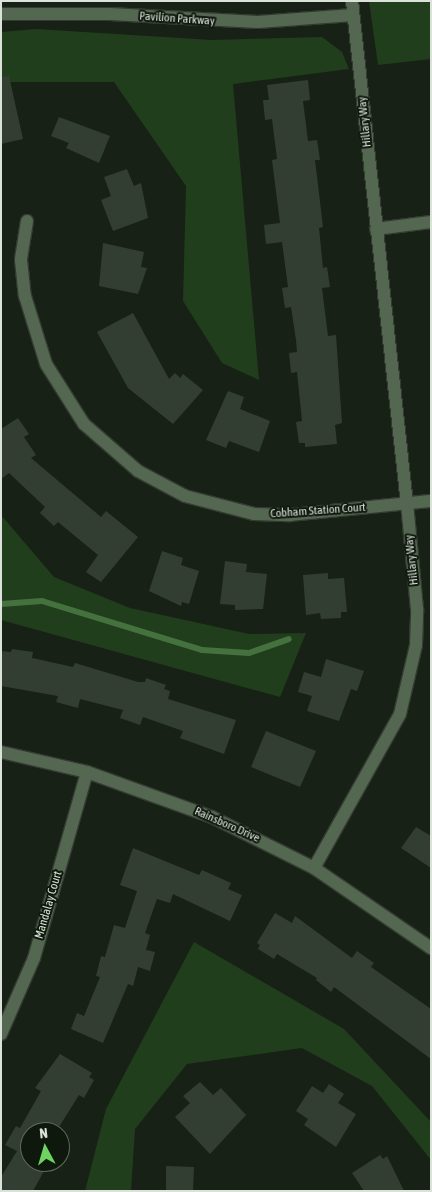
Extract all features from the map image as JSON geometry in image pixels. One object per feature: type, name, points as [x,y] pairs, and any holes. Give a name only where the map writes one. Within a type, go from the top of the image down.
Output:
[{"type":"street","name":"Hillary Way","points":[[314,868],[385,746],[410,680],[417,609],[352,1]]},
{"type":"street","name":"Pavilion Parkway","points":[[1,14],[110,14],[249,22],[353,15]]},
{"type":"street","name":"Cobham Station Court","points":[[27,221],[22,260],[25,296],[46,364],[84,424],[138,471],[185,496],[254,514],[290,515],[431,501]]},
{"type":"street","points":[[376,229],[431,222]]},
{"type":"street","name":"Rainsboro Drive","points":[[1,752],[87,772],[212,817],[314,868],[431,948]]},
{"type":"street","name":"Mandalay Court","points":[[1,1034],[34,958],[87,772]]},
{"type":"green space","points":[[369,1],[431,1],[431,59],[378,65]]},
{"type":"green space","points":[[36,29],[212,40],[322,37],[342,52],[349,69],[233,84],[259,380],[222,363],[183,301],[186,186],[114,82],[1,82],[1,32]]},
{"type":"green space","points":[[1,515],[54,577],[130,608],[249,634],[306,633],[280,697],[1,620]]},
{"type":"green space","points":[[194,942],[344,1029],[431,1122],[431,1160],[372,1086],[302,1048],[187,1064],[135,1129],[131,1191],[85,1191],[106,1109]]},
{"type":"building","points":[[9,76],[23,139],[1,144],[1,77]]},
{"type":"building","points":[[308,80],[310,100],[303,101],[308,141],[317,140],[320,160],[315,160],[323,227],[319,228],[323,268],[327,267],[330,287],[322,288],[328,336],[336,335],[342,423],[335,425],[337,444],[305,447],[305,443],[299,443],[296,422],[302,421],[297,372],[291,373],[289,353],[297,352],[291,307],[285,308],[282,288],[288,287],[282,242],[266,244],[264,225],[280,223],[272,160],[277,159],[272,119],[265,120],[263,100],[269,100],[267,85]]},
{"type":"building","points":[[59,117],[110,136],[99,163],[66,148],[69,143],[51,136]]},
{"type":"building","points":[[127,169],[134,186],[141,183],[148,218],[113,231],[101,200],[111,196],[104,177]]},
{"type":"building","points":[[103,243],[144,252],[141,267],[147,268],[138,294],[99,286]]},
{"type":"building","points":[[133,313],[169,379],[175,373],[180,378],[183,374],[203,390],[173,424],[128,388],[97,332]]},
{"type":"building","points":[[228,391],[244,397],[240,409],[270,421],[259,452],[229,441],[226,448],[206,440]]},
{"type":"building","points":[[18,418],[29,434],[24,437],[36,455],[31,458],[101,517],[106,511],[138,537],[101,582],[86,572],[98,555],[58,522],[54,526],[40,513],[45,507],[9,473],[1,479],[1,429]]},
{"type":"building","points":[[162,551],[183,558],[181,565],[199,571],[189,604],[182,602],[181,606],[149,591]]},
{"type":"building","points":[[225,561],[247,564],[246,572],[267,574],[263,609],[235,610],[235,605],[220,604]]},
{"type":"building","points":[[328,573],[328,579],[344,578],[347,612],[341,612],[341,618],[321,619],[320,613],[306,615],[303,575]]},
{"type":"building","points":[[12,649],[33,652],[32,658],[73,667],[75,663],[138,682],[145,682],[146,678],[166,685],[164,689],[170,691],[168,699],[236,720],[224,754],[180,738],[183,731],[143,717],[140,725],[120,718],[123,710],[80,699],[78,708],[56,702],[58,696],[1,686],[1,651],[11,652]]},
{"type":"building","points":[[326,659],[364,671],[357,691],[351,689],[339,721],[307,711],[312,696],[298,692],[304,672],[321,677]]},
{"type":"building","points":[[266,731],[316,751],[300,787],[251,767]]},
{"type":"building","points":[[416,827],[431,836],[431,868],[401,848]]},
{"type":"building","points":[[133,848],[199,875],[202,870],[231,883],[228,889],[242,895],[230,921],[173,894],[170,903],[157,899],[145,933],[150,935],[146,950],[155,952],[150,971],[138,967],[133,986],[128,984],[103,1043],[71,1029],[77,1013],[84,1016],[100,977],[96,976],[101,956],[105,957],[114,925],[125,928],[137,891],[120,885]]},
{"type":"building","points":[[275,913],[292,923],[295,916],[352,958],[357,951],[374,963],[371,967],[431,1009],[431,1059],[334,987],[331,992],[316,980],[317,978],[277,954],[274,959],[258,949],[260,945],[257,943]]},
{"type":"building","points":[[60,1054],[92,1073],[89,1077],[94,1080],[84,1098],[79,1095],[62,1122],[23,1122],[41,1091],[35,1088]]},
{"type":"building","points":[[200,1082],[213,1095],[221,1088],[246,1115],[210,1154],[175,1117],[190,1103],[183,1096]]},
{"type":"building","points":[[329,1084],[344,1094],[338,1103],[356,1114],[336,1147],[304,1125],[308,1119],[296,1111],[312,1086],[323,1093]]},
{"type":"building","points":[[16,1126],[20,1128],[20,1172],[43,1172],[33,1191],[1,1191],[1,1177],[17,1151],[5,1145]]},
{"type":"building","points":[[380,1155],[383,1159],[387,1156],[404,1191],[364,1191],[352,1173]]},
{"type":"building","points":[[166,1166],[194,1167],[193,1191],[166,1191]]},
{"type":"waterway","points":[[1,604],[42,601],[202,650],[249,653],[289,639]]}]
